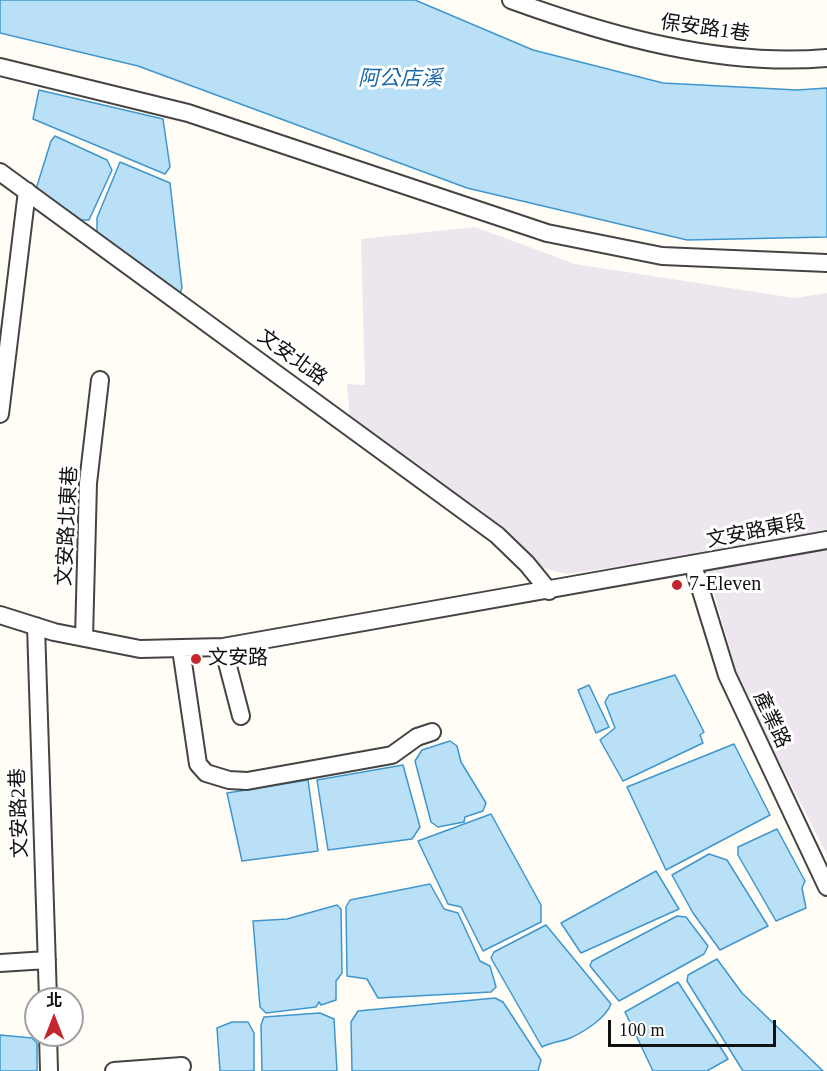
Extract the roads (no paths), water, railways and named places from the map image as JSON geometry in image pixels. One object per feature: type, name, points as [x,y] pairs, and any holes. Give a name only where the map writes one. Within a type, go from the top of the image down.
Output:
[{"type":"street","name":"保安路1巷","points":[[511,0],[567,21],[639,40],[709,53],[802,60],[827,58]]},
{"type":"street","points":[[0,68],[188,113],[548,233],[662,256],[827,263]]},
{"type":"street","name":"文安北路","points":[[0,172],[497,535],[527,564],[549,591]]},
{"type":"street","points":[[0,414],[27,191]]},
{"type":"street","name":"文安路北東巷","points":[[84,638],[88,483],[100,380]]},
{"type":"street","name":"文安路東段","points":[[693,565],[827,540]]},
{"type":"street","points":[[0,615],[84,638],[140,649],[223,647],[693,565]]},
{"type":"street","name":"產業路","points":[[693,565],[727,675],[827,887]]},
{"type":"street","name":"文安路2巷","points":[[36,626],[48,987]]},
{"type":"street","points":[[223,647],[241,716]]},
{"type":"street","points":[[181,649],[198,764],[202,771],[210,775],[247,781],[392,755],[417,737],[432,732]]},
{"type":"street","points":[[0,963],[47,960]]},
{"type":"street","points":[[48,1047],[49,1071]]},
{"type":"street","points":[[114,1071],[182,1066]]},
{"type":"water","name":"阿公店溪","points":[[0,0],[415,0],[533,50],[663,83],[797,90],[827,88],[827,237],[687,240],[467,188],[138,66],[0,33]]},
{"type":"water","points":[[39,90],[163,119],[170,167],[165,174],[33,119]]},
{"type":"water","points":[[55,136],[107,160],[112,170],[89,220],[75,220],[36,189],[51,141]]},
{"type":"water","points":[[120,162],[170,183],[182,288],[179,296],[97,234],[97,218]]},
{"type":"water","points":[[675,675],[704,732],[700,735],[703,743],[623,781],[600,740],[615,728],[605,702],[609,695]]},
{"type":"water","points":[[589,685],[609,727],[596,733],[578,690]]},
{"type":"water","points":[[450,741],[457,746],[461,762],[486,803],[483,811],[465,817],[464,822],[438,827],[431,822],[415,761],[422,750]]},
{"type":"water","points":[[734,744],[770,815],[666,870],[627,787]]},
{"type":"water","points":[[403,765],[420,827],[412,839],[328,850],[317,780]]},
{"type":"water","points":[[308,780],[318,851],[242,861],[227,793]]},
{"type":"water","points":[[491,814],[541,905],[541,922],[483,951],[461,907],[448,904],[418,841]]},
{"type":"water","points":[[777,829],[805,881],[802,888],[806,908],[776,921],[738,855],[738,847]]},
{"type":"water","points":[[709,854],[727,860],[768,926],[720,950],[693,913],[672,875]]},
{"type":"water","points":[[656,871],[679,909],[581,953],[561,923]]},
{"type":"water","points":[[430,884],[444,909],[458,913],[480,961],[490,966],[496,987],[491,992],[378,998],[367,979],[347,976],[346,907],[350,900]]},
{"type":"water","points":[[337,905],[341,909],[342,973],[336,981],[336,1000],[321,1005],[319,1002],[316,1007],[266,1013],[260,1007],[253,921],[287,919]]},
{"type":"water","points":[[677,916],[686,917],[708,946],[704,954],[619,1001],[590,966],[592,961]]},
{"type":"water","points":[[546,925],[611,1004],[600,1019],[588,1028],[570,1038],[542,1047],[491,958],[494,952]]},
{"type":"water","points":[[717,959],[742,993],[823,1071],[743,1071],[687,981],[688,975]]},
{"type":"water","points":[[678,982],[728,1059],[707,1071],[653,1071],[625,1012]]},
{"type":"water","points":[[495,998],[503,1002],[541,1060],[538,1071],[352,1071],[351,1022],[358,1011]]},
{"type":"water","points":[[320,1013],[334,1019],[337,1071],[262,1071],[261,1025],[264,1017]]},
{"type":"water","points":[[232,1022],[248,1022],[254,1033],[254,1071],[220,1071],[217,1028]]},
{"type":"water","points":[[0,1035],[24,1037],[24,1047],[37,1047],[37,1071],[0,1071]]},
{"type":"place","name":"7-Eleven","points":[[677,585]]},
{"type":"place","name":"文安路","points":[[196,659]]}]
